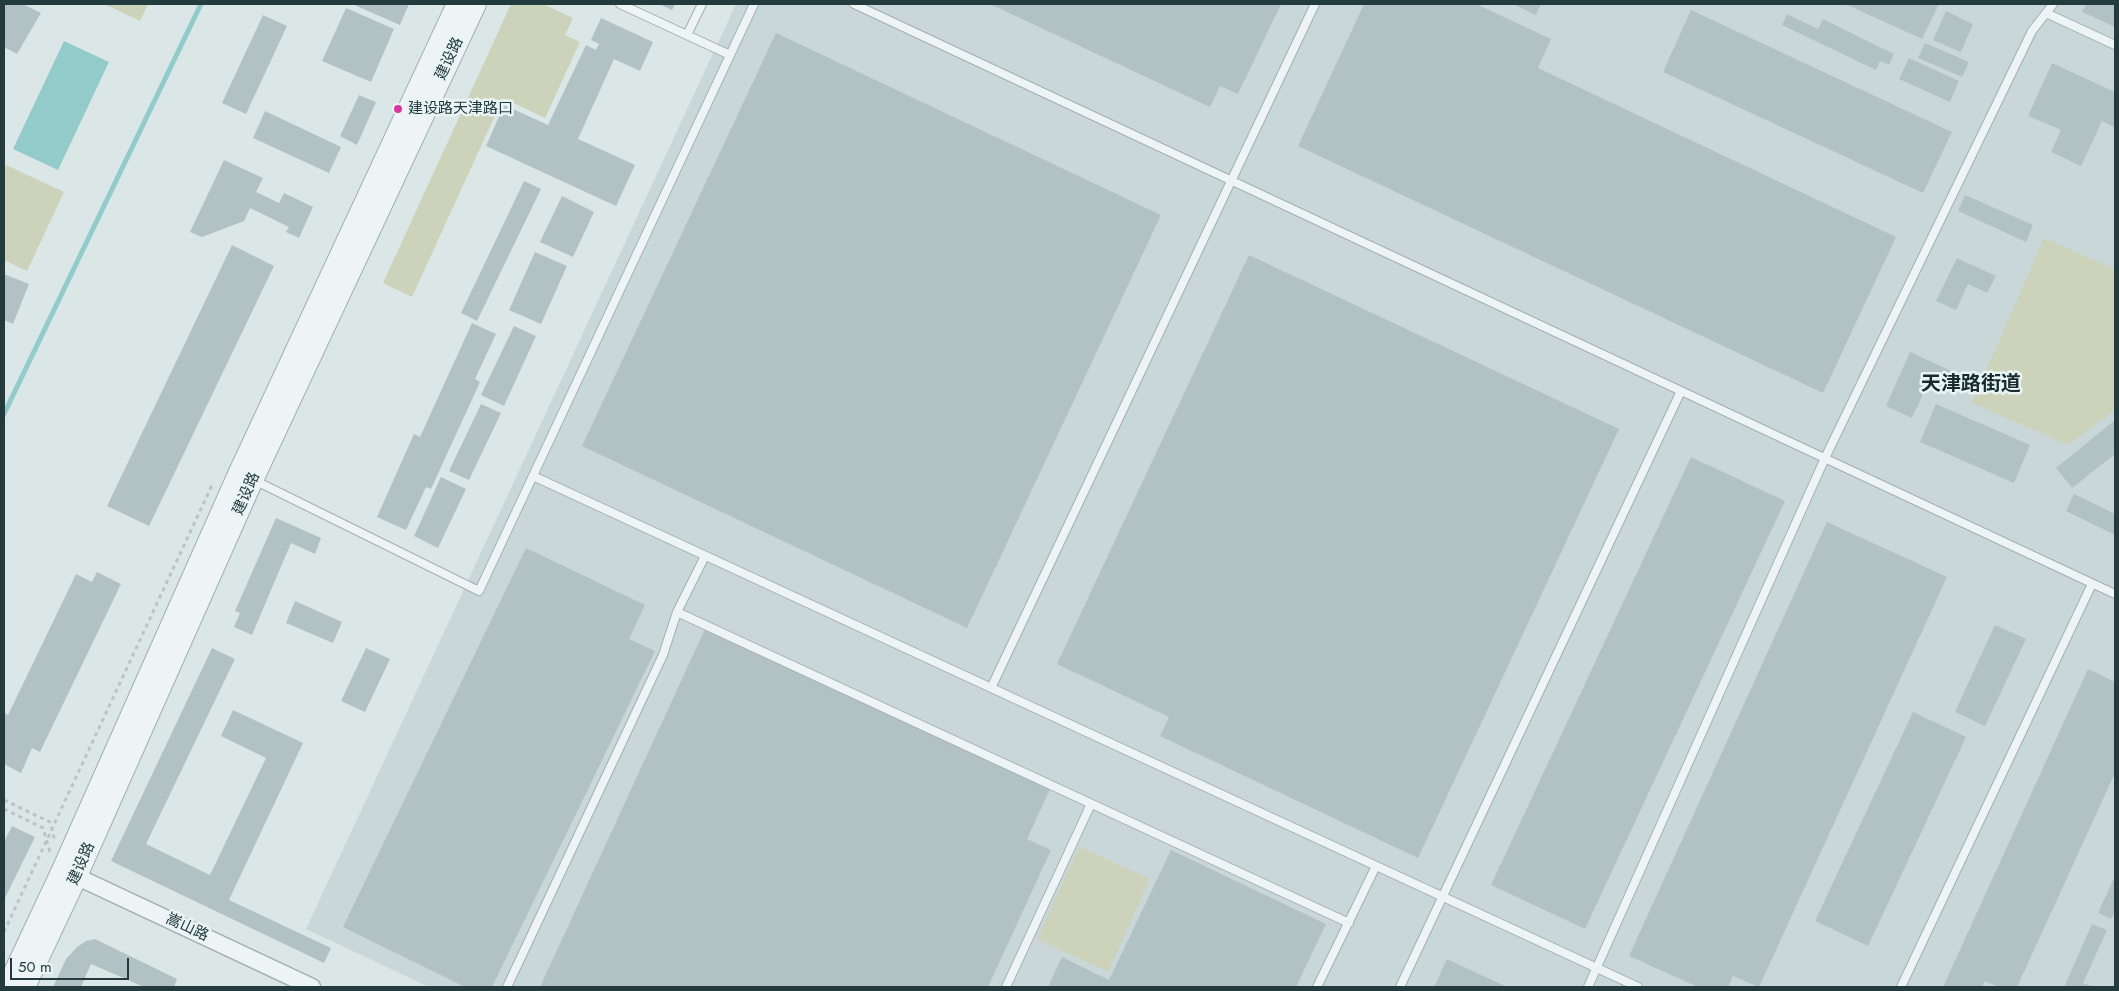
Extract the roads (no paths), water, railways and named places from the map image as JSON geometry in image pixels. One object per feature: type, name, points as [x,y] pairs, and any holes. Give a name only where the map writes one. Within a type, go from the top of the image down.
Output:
[{"type":"street","name":"建设路","points":[[25,987],[67,878],[457,4]]},
{"type":"street","name":"建设路","points":[[246,476],[476,4]]},
{"type":"street","name":"建设路","points":[[6,987],[67,878]]},
{"type":"street","name":"嵩山路","points":[[67,878],[289,987]]},
{"type":"street","name":"嵩山路","points":[[67,878],[312,987]]},
{"type":"lane","points":[[620,4],[730,55]]},
{"type":"lane","points":[[687,35],[702,4]]},
{"type":"lane","points":[[246,476],[480,591],[754,4]]},
{"type":"lane","points":[[854,4],[2115,594]]},
{"type":"lane","points":[[991,688],[1315,4]]},
{"type":"lane","points":[[1588,987],[1826,458],[2032,31],[2053,4]]},
{"type":"lane","points":[[2046,13],[2115,45]]},
{"type":"lane","points":[[1400,987],[1681,391]]},
{"type":"lane","points":[[533,476],[1638,987]]},
{"type":"lane","points":[[507,987],[662,656],[677,612],[705,556]]},
{"type":"lane","points":[[1901,987],[2092,584]]},
{"type":"lane","points":[[677,612],[1348,923]]},
{"type":"lane","points":[[1006,987],[1091,804]]},
{"type":"lane","points":[[1317,987],[1376,866]]},
{"type":"water","points":[[64,41],[109,62],[58,170],[13,149]]},
{"type":"waterway","points":[[4,414],[201,4]]},
{"type":"place","name":"建设路天津路口","points":[[398,109]]},
{"type":"district","name":"天津路街道","points":[[1971,385]]}]
